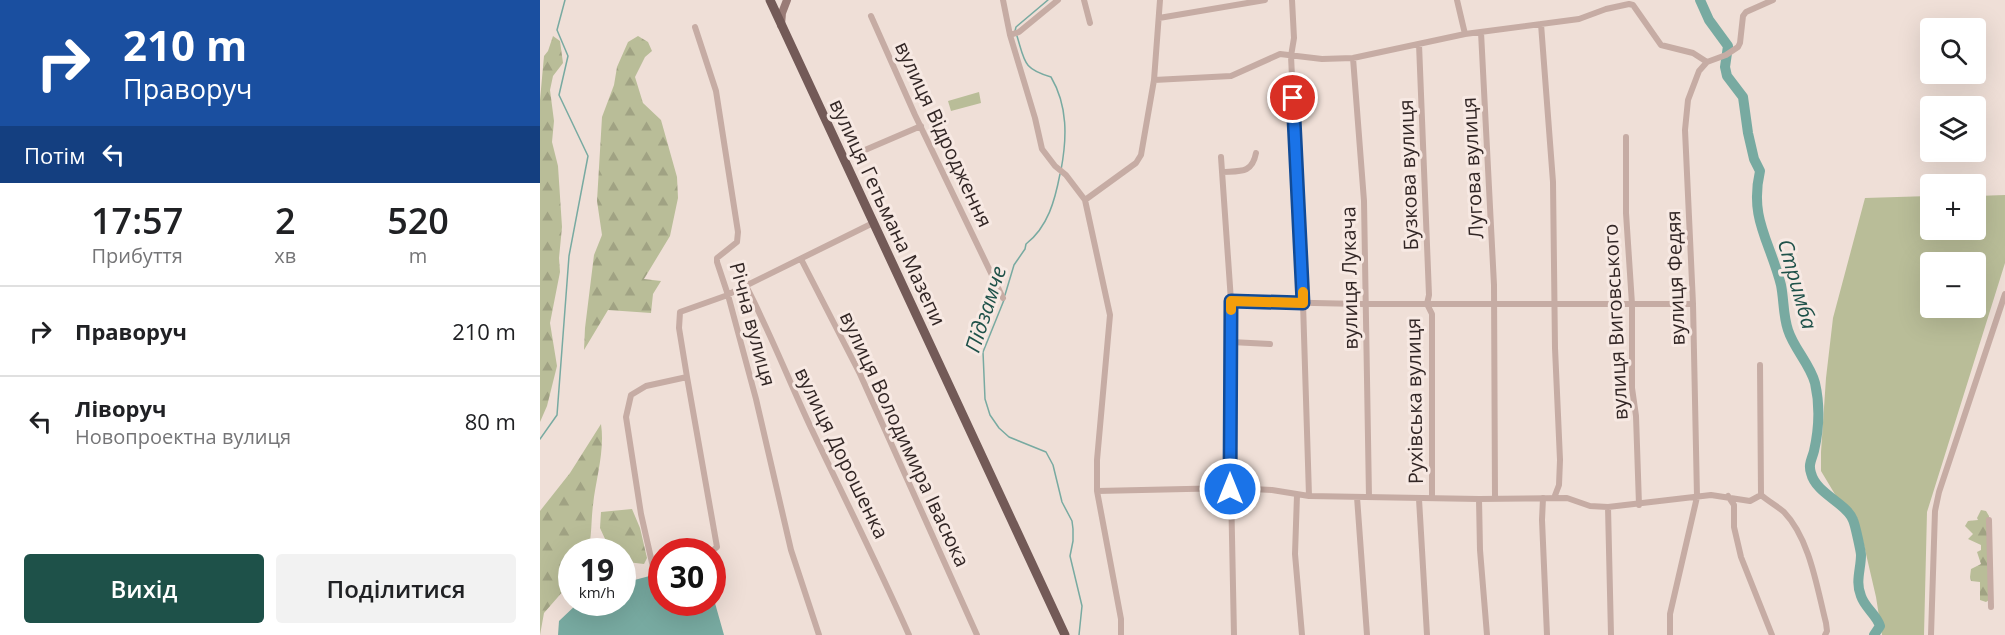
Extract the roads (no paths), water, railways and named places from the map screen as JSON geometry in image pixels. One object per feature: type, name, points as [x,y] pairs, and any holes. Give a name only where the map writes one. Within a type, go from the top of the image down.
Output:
[{"type":"main road","name":"вулиця Гетьмана Мазепи","points":[[770,0],[1065,635]]},
{"type":"main road","points":[[781,25],[782,13],[787,0]]},
{"type":"street","points":[[1003,0],[1014,34],[1042,149],[1085,200],[1110,315],[1097,460],[1097,491],[1121,619],[1121,635]]},
{"type":"street","points":[[1014,34],[1058,0]]},
{"type":"street","points":[[1083,0],[1089,23]]},
{"type":"street","points":[[1085,200],[1136,163],[1141,155],[1154,80],[1160,0]]},
{"type":"street","points":[[1159,18],[1265,0]]},
{"type":"street","points":[[1292,0],[1294,38],[1291,56],[1303,303],[1309,496]]},
{"type":"street","points":[[1457,0],[1465,34]]},
{"type":"street","points":[[1154,80],[1231,76],[1280,54],[1322,59],[1353,58],[1465,34],[1580,19],[1629,3],[1633,5],[1661,45],[1693,53],[1707,62],[1726,56],[1738,47],[1743,16],[1746,12],[1773,0]]},
{"type":"street","name":"вулиця Відродження","points":[[871,16],[1003,298]]},
{"type":"street","points":[[1541,24],[1552,156],[1554,303],[1560,460],[1559,486],[1554,498]]},
{"type":"street","name":"Річна вулиця","points":[[695,27],[716,91],[738,232],[737,242],[717,258],[756,399],[791,550],[819,635]]},
{"type":"street","name":"Лугова вулиця","points":[[1481,32],[1494,303],[1495,499]]},
{"type":"street","name":"Бузкова вулиця","points":[[1419,44],[1429,295],[1427,304]]},
{"type":"street","name":"вулиця Лукача","points":[[1353,58],[1364,201],[1368,497]]},
{"type":"street","name":"вулиця Федяя","points":[[1670,635],[1670,614],[1697,497],[1693,304],[1685,130],[1688,100],[1699,71],[1707,62]]},
{"type":"street","points":[[844,159],[921,126]]},
{"type":"street","name":"вулиця Виговського","points":[[1626,137],[1626,213],[1632,304],[1632,388],[1636,416],[1639,505]]},
{"type":"street","points":[[1222,172],[1238,172],[1248,169],[1256,153]]},
{"type":"street","points":[[1221,158],[1231,301],[1230,489],[1234,635]]},
{"type":"street","points":[[715,538],[679,328],[680,312],[728,295],[873,223]]},
{"type":"street","name":"вулиця Володимира Івасюка","points":[[801,259],[860,374],[977,635]]},
{"type":"street","name":"вулиця Дорошенка","points":[[746,286],[763,318],[811,428],[877,563],[909,635]]},
{"type":"street","points":[[1931,635],[1935,511],[1939,492],[2005,294]]},
{"type":"street","points":[[1231,301],[1693,304]]},
{"type":"street","name":"Рухівська вулиця","points":[[1427,304],[1432,314],[1432,498]]},
{"type":"street","points":[[1231,342],[1270,344]]},
{"type":"street","points":[[1760,365],[1761,495]]},
{"type":"street","points":[[648,545],[626,417],[631,395],[646,386],[687,377]]},
{"type":"street","points":[[1097,491],[1272,489],[1309,496],[1419,499],[1568,498],[1590,506],[1608,507],[1711,495],[1750,501],[1761,495]]},
{"type":"street","points":[[1297,495],[1295,554],[1302,635]]},
{"type":"street","points":[[1761,495],[1782,510],[1790,519],[1809,557],[1826,623],[1825,635]]},
{"type":"street","points":[[1727,496],[1734,505],[1734,527],[1741,557],[1772,635]]},
{"type":"street","points":[[1357,497],[1367,635]]},
{"type":"street","points":[[1543,498],[1542,529],[1548,635]]},
{"type":"street","points":[[1419,499],[1427,635]]},
{"type":"street","points":[[1479,499],[1480,550],[1487,635]]},
{"type":"street","points":[[1608,507],[1611,635]]},
{"type":"street","points":[[1989,520],[1991,607]]},
{"type":"water","points":[[648,576],[648,616],[719,616],[724,635],[558,635],[559,621],[564,616],[636,616],[636,580]]},
{"type":"waterway","points":[[540,439],[557,415],[569,256],[588,156],[559,95],[568,56],[557,30],[565,0]]},
{"type":"waterway","name":"Підзамче","points":[[1015,31],[1016,27],[1048,0]]},
{"type":"waterway","name":"Стримба","points":[[1700,0],[1709,20],[1728,46],[1725,67],[1727,76],[1743,97],[1748,133],[1754,159],[1760,171],[1757,188],[1759,217],[1781,285],[1786,324],[1815,383],[1818,417],[1816,443],[1810,470],[1819,487],[1845,508],[1853,520],[1861,555],[1859,591],[1880,626],[1874,635]]},
{"type":"waterway","name":"Підзамче","points":[[1017,36],[1026,63],[1035,71],[1051,77],[1061,99],[1065,122],[1061,170]]},
{"type":"waterway","name":"Підзамче","points":[[1005,295],[1014,265],[1026,244],[1040,230],[1045,221],[1056,194],[1060,174]]},
{"type":"waterway","name":"Підзамче","points":[[1004,300],[983,352],[985,399],[990,415],[999,428],[1009,437],[1046,452],[1053,465],[1062,502],[1072,521],[1073,541],[1070,556],[1082,606],[1079,635]]}]
